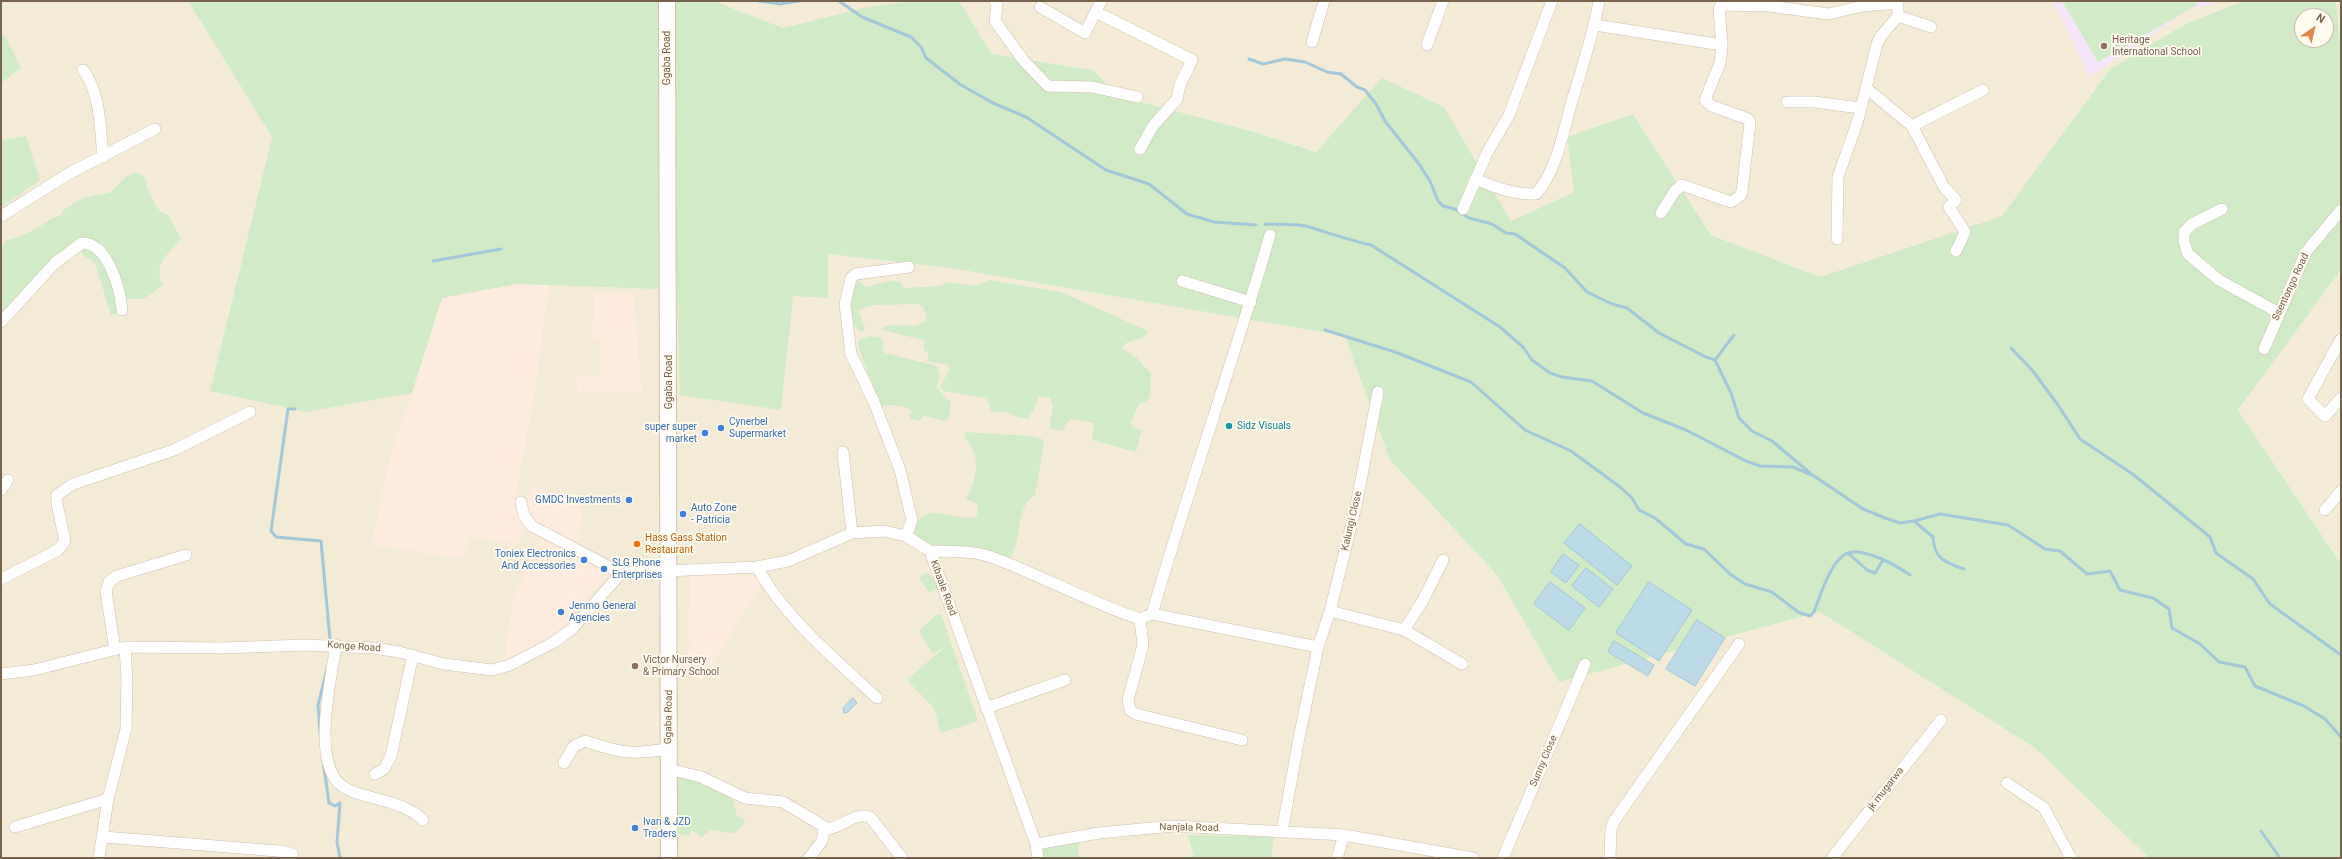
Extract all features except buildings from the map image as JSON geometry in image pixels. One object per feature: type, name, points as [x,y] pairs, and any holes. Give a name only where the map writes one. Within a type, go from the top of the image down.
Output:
[{"type":"main road","name":"Ggaba Road","points":[[667,1],[670,570],[668,749],[670,858]]},
{"type":"street","points":[[995,1],[997,4],[995,20],[1024,61],[1048,86],[1092,87],[1137,97]]},
{"type":"street","points":[[1040,7],[1085,33],[1101,1]]},
{"type":"street","points":[[1312,42],[1324,1]]},
{"type":"street","points":[[1426,45],[1443,1]]},
{"type":"street","points":[[1463,209],[1475,179],[1509,115],[1552,1]]},
{"type":"street","points":[[1475,179],[1501,190],[1528,194],[1536,194],[1545,184],[1563,132],[1595,25],[1599,1]]},
{"type":"street","points":[[1661,213],[1675,192],[1682,185],[1731,202],[1740,196],[1742,191],[1750,123],[1748,119],[1712,106],[1705,100],[1720,63],[1722,45],[1719,9],[1721,5],[1769,3],[1828,14],[1863,6],[1898,2],[1898,16],[1880,36],[1848,153],[1838,177],[1837,240]]},
{"type":"street","points":[[1096,12],[1192,60],[1180,85],[1177,100],[1153,126],[1140,149]]},
{"type":"street","points":[[1898,16],[1932,27]]},
{"type":"street","points":[[1595,25],[1722,45]]},
{"type":"street","points":[[83,70],[92,81],[97,102],[103,157]]},
{"type":"street","points":[[1866,88],[1912,126],[1944,187],[1956,200],[1948,207],[1965,232],[1956,251]]},
{"type":"street","points":[[1912,126],[1983,90]]},
{"type":"street","points":[[1787,102],[1815,102],[1860,108]]},
{"type":"street","points":[[1,216],[68,174],[155,129]]},
{"type":"street","points":[[2222,209],[2192,224],[2184,232],[2184,241],[2188,254],[2219,280],[2279,313]]},
{"type":"street","name":"Ssentongo Road","points":[[2264,349],[2306,252],[2341,210]]},
{"type":"street","points":[[1152,614],[1179,521],[1251,302],[1270,235]]},
{"type":"street","points":[[1,322],[55,263],[82,243],[95,247],[108,260],[120,297],[122,310]]},
{"type":"street","points":[[906,536],[912,520],[909,500],[900,470],[874,402],[851,354],[845,304],[851,278],[856,274],[909,267]]},
{"type":"street","points":[[1182,281],[1251,302]]},
{"type":"street","points":[[2341,339],[2308,399],[2325,416],[2341,398]]},
{"type":"street","name":"Kalungi Close","points":[[1282,832],[1298,738],[1318,647],[1330,611],[1356,506],[1378,392]]},
{"type":"street","points":[[1,579],[58,550],[62,546],[65,541],[56,504],[57,495],[73,484],[174,450],[250,412]]},
{"type":"street","points":[[843,452],[852,533]]},
{"type":"street","points":[[1,490],[8,480]]},
{"type":"street","points":[[2325,510],[2341,491]]},
{"type":"street","points":[[521,502],[524,516],[536,528],[621,573],[670,570]]},
{"type":"street","name":"Kibaale Road","points":[[670,570],[757,567],[788,561],[852,533],[884,531],[906,536],[930,552],[1036,844],[1038,858]]},
{"type":"street","points":[[930,552],[974,553],[993,558],[1088,600],[1140,619],[1152,614],[1318,647]]},
{"type":"street","points":[[99,858],[104,837],[108,799],[126,729],[127,679],[106,591],[109,582],[117,576],[186,555]]},
{"type":"street","points":[[1404,630],[1422,602],[1443,560]]},
{"type":"street","points":[[757,567],[791,613],[827,652],[877,698]]},
{"type":"street","name":"Konge Road","points":[[1,674],[34,670],[120,648],[223,648],[336,645],[374,648],[413,655],[444,664],[492,670],[510,665],[554,642],[572,630],[621,573]]},
{"type":"street","points":[[1330,611],[1404,630],[1462,664]]},
{"type":"street","points":[[1140,619],[1143,645],[1128,700],[1130,710],[1136,714],[1242,740]]},
{"type":"street","points":[[1610,858],[1611,829],[1614,821],[1739,644]]},
{"type":"street","points":[[336,645],[325,715],[327,757],[333,775],[336,781],[349,790],[405,808],[423,820]]},
{"type":"street","points":[[375,774],[384,769],[390,756],[413,655]]},
{"type":"street","name":"Sunny Close","points":[[1503,858],[1585,664]]},
{"type":"street","points":[[986,708],[1065,680]]},
{"type":"street","name":"jk mugarwa","points":[[1832,858],[1941,720]]},
{"type":"street","points":[[564,763],[574,746],[585,741],[609,750],[629,753],[642,753],[668,749]]},
{"type":"street","points":[[669,769],[701,777],[745,798],[783,802],[829,828]]},
{"type":"street","points":[[2007,784],[2044,808],[2071,858]]},
{"type":"street","points":[[15,827],[108,799]]},
{"type":"street","points":[[809,858],[822,841],[829,828],[857,816],[870,817],[902,858]]},
{"type":"street","name":"Nanjala Road","points":[[1036,844],[1064,838],[1141,828],[1173,826],[1344,835],[1472,858]]},
{"type":"street","points":[[1337,858],[1344,835]]},
{"type":"street","points":[[104,837],[278,851],[292,854],[292,858]]},
{"type":"shaded area","points":[[1,1],[188,1],[272,137],[210,391],[412,393],[442,298],[517,284],[688,124],[828,254],[950,268],[1346,336],[1390,460],[1497,575],[1559,682],[1820,612],[2035,748],[2149,858],[1,858]]},
{"type":"shaded area","points":[[714,1],[912,1],[867,7],[783,28]]},
{"type":"shaded area","points":[[959,1],[2244,1],[2187,23],[2110,69],[2002,216],[1820,277],[1711,235],[1633,114],[1574,192],[1511,221],[1444,107],[1317,152],[1255,132],[1119,96],[1093,70],[992,54]]},
{"type":"shaded area","name":"Heritage International School","points":[[2051,1],[2221,1],[2186,11],[2089,77],[2061,16]]},
{"type":"shaded area","points":[[2336,1],[2341,1],[2341,53]]},
{"type":"shaded area","points":[[2341,270],[2341,564],[2238,410]]},
{"type":"shaded area","points":[[517,284],[549,285],[534,397],[514,505],[526,526],[519,544],[470,538],[462,559],[372,544],[392,447],[412,393],[442,298]]},
{"type":"shaded area","points":[[595,293],[633,293],[642,391],[577,392],[577,376],[600,376],[601,339],[592,338]]},
{"type":"shaded area","points":[[529,487],[583,499],[578,546],[541,529],[527,510]]},
{"type":"shaded area","points":[[544,536],[612,570],[553,637],[504,661],[512,604],[530,558]]},
{"type":"shaded area","points":[[691,572],[756,576],[762,585],[701,681],[680,673],[691,644],[687,641]]},
{"type":"green space","points":[[188,1],[714,1],[783,28],[867,7],[912,1],[959,1],[992,54],[1093,70],[1119,96],[1255,132],[1316,152],[1382,78],[1444,107],[1511,221],[1574,192],[1567,137],[1633,114],[1711,235],[1820,277],[2002,216],[2110,69],[2187,23],[2244,1],[2336,1],[2341,53],[2341,270],[2238,410],[2341,564],[2341,858],[2149,858],[2035,748],[1820,612],[1559,682],[1497,575],[1390,460],[1345,336],[950,268],[828,254],[828,298],[793,296],[781,410],[680,395],[674,199],[658,289],[517,284],[442,298],[412,393],[306,412],[210,391],[272,137]]},
{"type":"green space","name":"Heritage International School","points":[[2062,1],[2194,1],[2197,5],[2098,62]]},
{"type":"green space","points":[[4,34],[21,68],[1,83],[1,36]]},
{"type":"green space","points":[[26,136],[40,180],[1,207],[1,140]]},
{"type":"green space","points":[[136,172],[145,178],[148,190],[155,204],[160,211],[169,216],[181,239],[160,265],[160,278],[163,285],[144,299],[127,299],[128,313],[111,315],[95,263],[83,255],[76,239],[1,314],[1,248],[7,240],[23,236],[63,214],[62,211],[83,198],[111,192],[126,177]]},
{"type":"green space","points":[[894,280],[902,283],[904,288],[940,286],[947,282],[974,286],[990,280],[1061,292],[1146,330],[1147,334],[1142,338],[1126,343],[1122,348],[1137,358],[1151,374],[1150,396],[1146,402],[1139,404],[1131,422],[1133,427],[1142,430],[1136,452],[1092,440],[1094,423],[1071,419],[1066,423],[1063,431],[1049,429],[1053,406],[1050,398],[1038,396],[1036,405],[1028,419],[1013,416],[1010,413],[991,411],[989,403],[985,398],[944,391],[940,387],[949,370],[948,365],[927,361],[929,353],[924,350],[924,340],[885,331],[882,328],[893,325],[911,326],[922,323],[927,318],[923,306],[918,304],[874,305],[858,310],[865,327],[864,331],[859,331],[850,314],[850,303],[854,284],[859,282],[866,287]]},
{"type":"green space","points":[[869,336],[879,337],[883,340],[883,350],[885,353],[937,366],[940,375],[937,388],[951,403],[949,416],[946,421],[924,416],[919,421],[911,419],[909,415],[912,410],[901,406],[892,405],[881,407],[858,347],[859,340]]},
{"type":"green space","points":[[965,432],[1031,436],[1042,439],[1044,444],[1035,495],[1028,500],[1024,508],[1014,551],[1010,558],[945,549],[922,540],[914,533],[917,522],[923,516],[931,513],[940,513],[968,518],[977,517],[978,504],[966,499],[973,483],[976,460],[970,445],[965,438]]},
{"type":"green space","points":[[928,572],[938,587],[929,593],[919,578]]},
{"type":"green space","points":[[941,614],[978,721],[941,733],[934,708],[907,680],[947,645],[933,654],[919,631],[936,615]]},
{"type":"green space","points":[[679,774],[727,793],[733,800],[737,816],[743,818],[745,823],[741,828],[733,833],[711,830],[700,838],[699,834],[692,831],[688,836],[672,833],[672,775]]},
{"type":"green space","points":[[1188,835],[1274,837],[1271,858],[1194,858]]},
{"type":"green space","points":[[1078,839],[1079,858],[1041,858],[1039,848]]},
{"type":"water","points":[[1580,524],[1632,566],[1617,585],[1564,543]]},
{"type":"water","points":[[1563,554],[1579,565],[1566,583],[1551,572]]},
{"type":"water","points":[[1586,568],[1613,589],[1599,607],[1572,586]]},
{"type":"water","points":[[1550,582],[1585,608],[1569,630],[1534,604]]},
{"type":"water","points":[[1649,582],[1692,610],[1659,661],[1616,633]]},
{"type":"water","points":[[1697,620],[1725,638],[1695,686],[1666,669]]},
{"type":"water","points":[[1614,641],[1654,665],[1648,676],[1608,652]]},
{"type":"water","points":[[853,698],[857,703],[848,712],[844,713],[843,708]]},
{"type":"waterway","points":[[759,1],[780,4],[799,1]]},
{"type":"waterway","points":[[839,1],[862,17],[911,37],[921,47],[926,58],[961,85],[993,103],[1026,117],[1106,170],[1149,184],[1187,214],[1214,222],[1256,225]]},
{"type":"waterway","points":[[1249,59],[1263,64],[1285,59],[1305,62],[1327,72],[1341,74],[1357,87],[1365,90],[1376,104],[1385,121],[1419,164],[1430,181],[1438,201],[1443,206],[1455,209],[1469,218],[1492,224],[1506,233],[1515,234],[1565,268],[1587,292],[1612,304],[1627,308],[1659,333],[1706,357],[1715,360]]},
{"type":"waterway","points":[[1265,224],[1300,225],[1371,245],[1500,327],[1523,347],[1532,360],[1550,373],[1562,377],[1592,381],[1643,413],[1686,430],[1746,461],[1760,466],[1793,467],[1814,476],[1863,509],[1900,523],[1914,521],[1933,537],[1938,555],[1942,559],[1964,569]]},
{"type":"waterway","points":[[433,261],[501,249]]},
{"type":"waterway","points":[[1325,330],[1395,352],[1471,382],[1525,430],[1571,451],[1620,487],[1632,498],[1639,510],[1655,518],[1686,544],[1704,549],[1730,574],[1745,584],[1772,592],[1798,612],[1810,616],[1814,612],[1834,565],[1844,555],[1851,552],[1868,554],[1888,562],[1910,575]]},
{"type":"waterway","points":[[1715,360],[1734,335]]},
{"type":"waterway","points":[[2011,348],[2032,370],[2058,405],[2080,439],[2134,475],[2210,537],[2216,553],[2253,579],[2270,604],[2341,655]]},
{"type":"waterway","points":[[1715,360],[1731,393],[1739,418],[1752,431],[1772,441],[1810,473]]},
{"type":"waterway","points":[[295,409],[288,409],[271,531],[276,537],[321,541],[330,640]]},
{"type":"waterway","points":[[1914,521],[1940,514],[2008,525],[2045,549],[2060,551],[2087,574],[2110,571],[2120,590],[2153,598],[2169,609],[2172,628],[2200,644],[2219,662],[2245,667],[2255,686],[2304,706],[2325,719],[2341,737]]},
{"type":"waterway","points":[[1848,553],[1867,570],[1875,573],[1883,560]]},
{"type":"waterway","points":[[320,734],[318,705],[327,669]]},
{"type":"waterway","points":[[323,761],[329,803],[335,806],[340,803]]},
{"type":"waterway","points":[[340,803],[337,842],[340,858]]},
{"type":"waterway","points":[[2261,831],[2280,858]]},
{"type":"place","name":"Heritage International School","points":[[2104,46]]},
{"type":"place","name":"Sidz Visuals","points":[[1229,426]]},
{"type":"place","name":"Cynerbel Supermarket","points":[[721,428]]},
{"type":"place","name":"super super market","points":[[705,433]]},
{"type":"place","name":"GMDC Investments","points":[[629,500]]},
{"type":"place","name":"Auto Zone - Patricia","points":[[683,514]]},
{"type":"place","name":"Hass Gass Station Restaurant","points":[[637,544]]},
{"type":"place","name":"Toniex Electronics And Accessories","points":[[584,560]]},
{"type":"place","name":"SLG Phone Enterprises","points":[[604,569]]},
{"type":"place","name":"Jenmo General Agencies","points":[[561,612]]},
{"type":"place","name":"Victor Nursery & Primary School","points":[[635,666]]},
{"type":"place","name":"Ivan & JZD Traders","points":[[635,828]]}]
